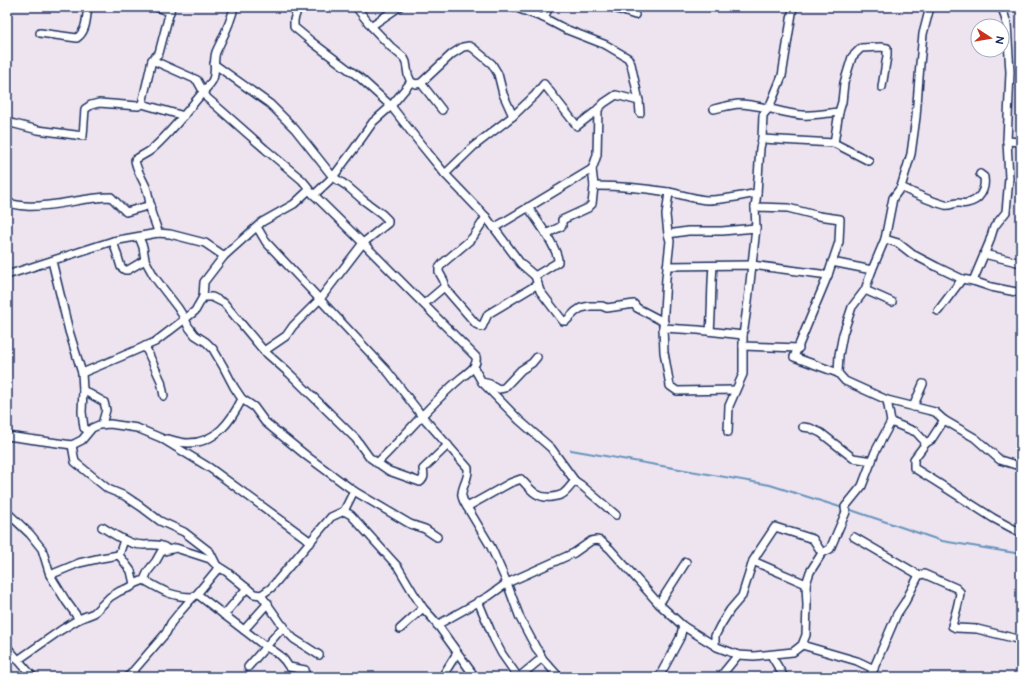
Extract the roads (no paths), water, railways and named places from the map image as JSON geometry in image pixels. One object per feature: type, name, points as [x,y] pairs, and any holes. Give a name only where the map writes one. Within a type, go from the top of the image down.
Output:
[{"type":"street","points":[[40,33],[77,38],[84,30],[88,7]]},
{"type":"street","points":[[142,104],[152,60],[159,53],[171,9],[156,7]]},
{"type":"street","points":[[158,234],[151,213],[151,206],[146,188],[135,160],[150,151],[167,135],[197,100],[206,95],[214,77],[216,54],[232,17],[234,7]]},
{"type":"street","points":[[298,7],[294,20],[294,27],[345,68],[359,76],[391,106],[445,174],[486,217],[521,264],[535,276],[540,291],[561,319],[565,322],[581,308],[590,306],[602,306],[607,308],[634,304],[637,308],[664,325],[743,335]]},
{"type":"street","points":[[356,7],[390,47],[404,58],[411,82],[416,84],[421,83],[452,54],[463,47],[469,46],[473,48],[492,64],[498,74],[504,94],[514,116]]},
{"type":"street","points":[[371,26],[399,7]]},
{"type":"street","points":[[514,7],[544,18],[565,29],[606,45],[628,58],[631,64],[640,113]]},
{"type":"street","points":[[544,18],[549,7]]},
{"type":"street","points":[[611,7],[635,15]]},
{"type":"street","points":[[728,432],[729,406],[743,374],[743,335],[756,228],[754,207],[757,193],[763,115],[769,108],[782,76],[793,7]]},
{"type":"street","points":[[838,373],[842,334],[852,307],[865,290],[885,239],[893,198],[901,188],[911,154],[916,117],[923,34],[930,7]]},
{"type":"street","points":[[973,281],[994,227],[1006,212],[1009,178],[1007,141],[1010,72],[1007,24],[1002,7]]},
{"type":"street","points":[[834,143],[844,83],[852,57],[861,48],[887,48],[882,87]]},
{"type":"street","points":[[159,53],[163,65]]},
{"type":"street","points":[[152,60],[197,80],[206,95],[265,149],[302,180],[312,192],[476,357],[477,360],[474,368],[454,384],[377,463]]},
{"type":"street","points":[[214,64],[270,104],[296,129],[333,177],[348,186],[388,220],[388,223],[363,243],[320,299],[292,326],[286,336],[264,351]]},
{"type":"street","points":[[207,297],[204,282],[224,256],[262,222],[294,204],[333,177],[373,122],[391,106],[411,82]]},
{"type":"street","points":[[421,83],[442,110]]},
{"type":"street","points":[[445,174],[474,146],[514,116],[544,84],[577,126],[598,109],[604,102],[616,95],[639,101]]},
{"type":"street","points":[[7,122],[38,130],[83,136],[85,109],[91,105],[99,103],[138,106],[142,104],[184,116]]},
{"type":"street","points":[[714,110],[728,105],[739,104],[804,115],[839,112]]},
{"type":"street","points":[[546,234],[562,226],[562,220],[588,208],[592,204],[594,186],[592,169],[597,155],[598,109]]},
{"type":"street","points":[[762,139],[834,143],[869,161]]},
{"type":"street","points":[[1007,141],[1021,142]]},
{"type":"street","points":[[494,228],[592,169]]},
{"type":"street","points":[[901,188],[925,198],[948,205],[968,203],[976,200],[982,193],[985,184],[984,178],[980,174]]},
{"type":"street","points":[[594,186],[619,186],[669,192],[707,200],[730,198],[757,193]]},
{"type":"street","points":[[669,192],[666,214],[670,240],[667,266],[664,352],[670,386],[677,391],[735,390]]},
{"type":"street","points":[[7,203],[26,206],[46,205],[87,198],[111,197],[126,212],[151,206]]},
{"type":"street","points":[[528,207],[546,234],[558,258],[558,262],[535,276]]},
{"type":"street","points":[[754,207],[788,208],[819,216],[840,219],[839,242],[828,275],[794,357],[838,373],[845,382],[887,400],[935,412],[944,420],[975,438],[1000,460],[1016,465],[1021,464]]},
{"type":"street","points":[[486,217],[473,237],[439,268],[438,272],[444,281],[444,287],[476,324],[482,327],[488,314],[538,284]]},
{"type":"street","points":[[155,222],[143,236],[145,260],[155,278],[185,319],[188,326],[213,349],[242,399],[254,407],[265,422],[308,457],[354,491],[410,524],[425,529],[437,536]]},
{"type":"street","points":[[257,227],[266,242],[388,372],[422,416],[468,468],[469,474],[461,494],[491,547],[520,618],[542,658],[560,677]]},
{"type":"street","points":[[668,234],[688,231],[722,231],[756,228]]},
{"type":"street","points":[[7,275],[113,241],[158,234],[170,234],[205,243],[224,256]]},
{"type":"street","points":[[885,239],[898,243],[912,254],[962,279],[1021,293]]},
{"type":"street","points":[[113,241],[121,267],[125,270],[128,270],[145,260]]},
{"type":"street","points":[[984,254],[1021,263]]},
{"type":"street","points":[[52,261],[69,331],[82,373],[82,412],[84,428],[89,431]]},
{"type":"street","points":[[832,262],[872,270]]},
{"type":"street","points":[[667,266],[752,265],[828,275]]},
{"type":"street","points":[[710,331],[713,266]]},
{"type":"street","points":[[938,311],[962,279]]},
{"type":"street","points":[[424,304],[444,287]]},
{"type":"street","points":[[865,290],[892,302]]},
{"type":"street","points":[[82,373],[155,342],[185,319],[207,297]]},
{"type":"street","points":[[207,297],[224,303],[264,351],[356,440],[369,457],[389,471],[420,482],[424,479],[423,469],[448,445]]},
{"type":"street","points":[[145,346],[161,381],[164,396]]},
{"type":"street","points":[[743,346],[799,348]]},
{"type":"street","points":[[482,382],[499,389],[504,388],[521,370],[532,363],[537,357]]},
{"type":"street","points":[[474,368],[482,382],[519,420],[551,448],[575,481],[616,515]]},
{"type":"street","points":[[913,407],[923,384]]},
{"type":"street","points":[[83,390],[104,402],[106,410],[102,424]]},
{"type":"street","points":[[161,438],[187,443],[198,442],[214,437],[227,424],[242,399]]},
{"type":"street","points":[[437,625],[489,596],[507,583],[574,553],[590,541],[596,540],[601,541],[610,549],[659,604],[683,626],[715,646],[738,655],[754,656],[793,652],[802,645],[806,635],[808,605],[806,584],[810,572],[822,553],[830,549],[846,512],[845,507],[862,486],[875,452],[890,422],[887,400]]},
{"type":"street","points":[[944,420],[931,440],[926,443],[914,459],[914,468],[993,518],[1021,533]]},
{"type":"street","points":[[890,422],[916,432],[926,443]]},
{"type":"street","points":[[7,436],[72,445],[82,440],[92,428],[99,424],[137,428],[161,438],[210,468],[311,542]]},
{"type":"street","points":[[803,427],[810,428],[821,433],[853,458],[872,461]]},
{"type":"street","points":[[72,445],[75,462],[108,489],[125,496],[160,521],[184,532],[210,552],[218,567]]},
{"type":"street","points":[[467,507],[510,483],[521,479],[532,491],[543,498],[565,493],[575,481]]},
{"type":"street","points":[[261,595],[270,588],[331,517],[344,511],[354,491]]},
{"type":"street","points":[[344,511],[351,515],[398,567],[423,608],[475,677]]},
{"type":"street","points":[[10,515],[30,534],[42,549],[50,575],[79,620]]},
{"type":"street","points":[[102,527],[124,540],[136,544],[165,546],[168,550]]},
{"type":"street","points":[[715,646],[716,636],[720,626],[730,610],[742,596],[753,561],[758,551],[775,527],[813,539],[822,553]]},
{"type":"street","points":[[854,537],[919,576]]},
{"type":"street","points":[[119,555],[124,540]]},
{"type":"street","points":[[18,660],[44,642],[94,612],[110,597],[144,580],[148,571],[161,552],[176,548],[210,559],[218,567],[228,572],[254,594],[261,595],[287,632],[294,639],[319,655]]},
{"type":"street","points":[[50,575],[79,563],[119,555]]},
{"type":"street","points":[[119,555],[131,571],[134,584]]},
{"type":"street","points":[[753,561],[806,584]]},
{"type":"street","points":[[659,604],[686,562]]},
{"type":"street","points":[[128,677],[166,633],[179,613],[195,596],[218,567]]},
{"type":"street","points":[[870,677],[897,614],[919,576],[924,574],[956,588],[960,592],[952,626],[956,628],[977,629],[1021,640]]},
{"type":"street","points":[[144,580],[165,592],[182,597],[195,596],[275,652],[284,659],[289,667],[305,670]]},
{"type":"street","points":[[224,615],[247,588]]},
{"type":"street","points":[[478,601],[502,654],[519,677],[542,658]]},
{"type":"street","points":[[244,630],[268,603]]},
{"type":"street","points":[[400,629],[423,608]]},
{"type":"street","points":[[248,667],[284,626]]},
{"type":"street","points":[[659,677],[680,638],[683,626]]},
{"type":"street","points":[[802,645],[857,662],[874,669]]},
{"type":"street","points":[[7,647],[33,677]]},
{"type":"street","points":[[442,677],[457,652]]},
{"type":"street","points":[[720,677],[738,655]]},
{"type":"street","points":[[771,655],[784,677]]},
{"type":"waterway","points":[[571,450],[770,485],[843,508]]},
{"type":"waterway","points":[[848,509],[942,541],[1021,554]]}]
